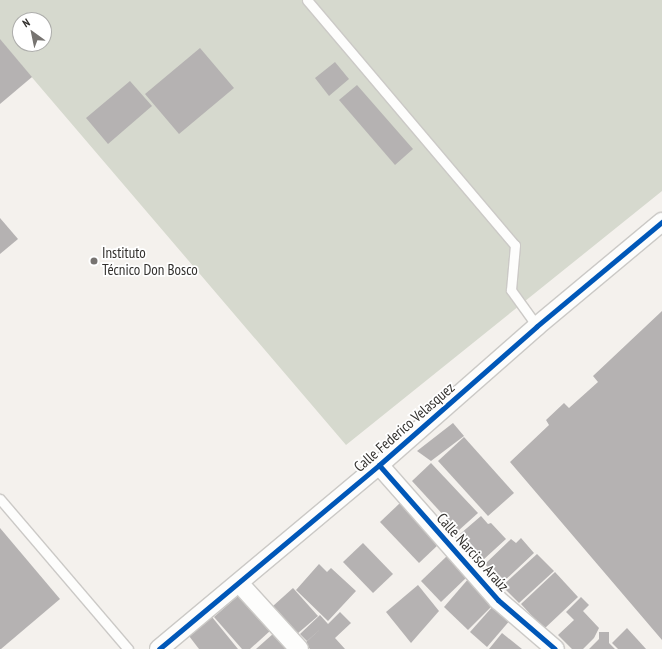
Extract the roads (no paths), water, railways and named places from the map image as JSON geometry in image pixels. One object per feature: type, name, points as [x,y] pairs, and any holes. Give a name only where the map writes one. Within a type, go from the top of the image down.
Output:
[{"type":"street","name":"Calle Federico Velasquez","points":[[159,649],[379,465],[537,326],[662,222]]},
{"type":"street","name":"Calle Narciso Araúz","points":[[379,465],[498,600],[555,649]]},
{"type":"street","points":[[239,583],[299,649]]},
{"type":"lane","points":[[308,0],[515,245],[511,290],[537,326]]},
{"type":"lane","points":[[0,499],[128,649]]},
{"type":"place","name":"Instituto Técnico Don Bosco","points":[[94,261]]}]
